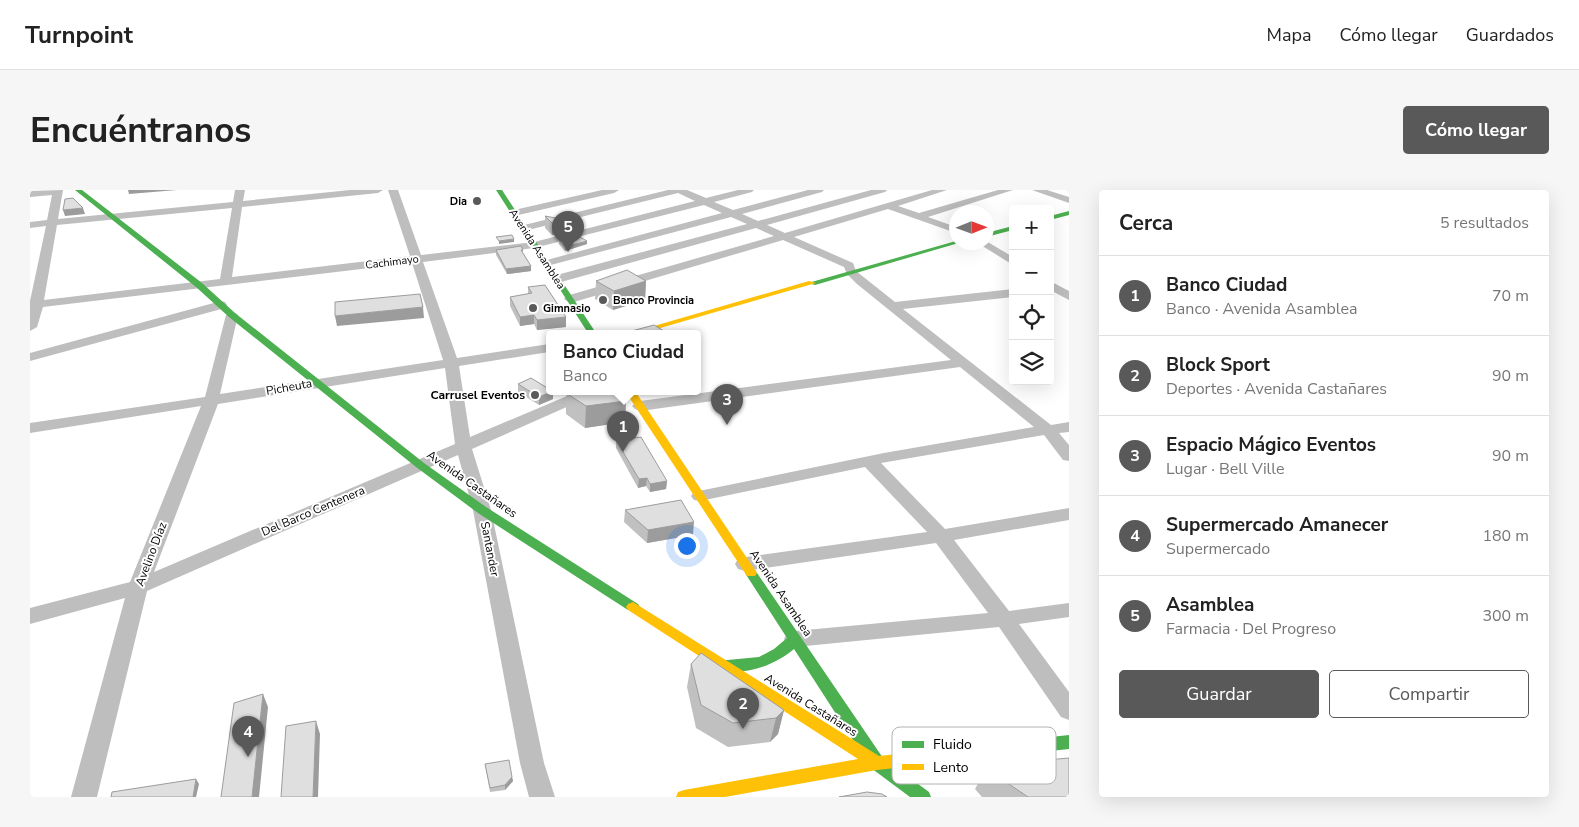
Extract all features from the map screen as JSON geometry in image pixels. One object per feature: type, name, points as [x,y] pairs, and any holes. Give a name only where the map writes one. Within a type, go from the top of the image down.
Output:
[{"type":"main road","name":"Avenida Castañares","points":[[78,190],[199,285],[232,315],[420,465],[482,510],[877,764]]},
{"type":"main road","name":"Avenida Asamblea","points":[[499,190],[590,330]]},
{"type":"main road","points":[[1054,217],[1069,213]]},
{"type":"main road","points":[[994,233],[1009,229]]},
{"type":"main road","points":[[645,330],[949,245]]},
{"type":"main road","name":"Avenida Asamblea","points":[[633,395],[877,764],[892,775]]},
{"type":"main road","points":[[722,665],[740,668],[758,665],[773,659],[786,650],[795,639]]},
{"type":"main road","points":[[1056,743],[1069,742]]},
{"type":"main road","points":[[684,797],[892,762]]},
{"type":"main road","name":"Avenida Asamblea","points":[[905,784],[923,797]]},
{"type":"street","points":[[225,282],[240,190]]},
{"type":"street","points":[[30,225],[378,190]]},
{"type":"street","name":"Santander","points":[[393,190],[452,362],[463,445],[482,510],[532,763],[542,797]]},
{"type":"street","points":[[514,213],[614,190]]},
{"type":"street","points":[[524,228],[679,190],[850,264],[851,272],[1048,430],[1069,456]]},
{"type":"street","name":"Cachimayo","points":[[34,305],[534,244],[749,190]]},
{"type":"street","points":[[547,263],[819,190]]},
{"type":"street","points":[[845,190],[949,227]]},
{"type":"street","points":[[557,279],[882,190]]},
{"type":"street","points":[[570,299],[942,190]]},
{"type":"street","points":[[920,216],[1008,190]]},
{"type":"street","points":[[1037,190],[1069,200]]},
{"type":"street","points":[[30,194],[57,191],[30,327]]},
{"type":"street","points":[[994,250],[1009,259]]},
{"type":"street","points":[[1057,287],[1069,296]]},
{"type":"street","points":[[892,306],[1009,293]]},
{"type":"street","points":[[30,357],[221,305]]},
{"type":"street","name":"Avelino Díaz","points":[[84,797],[138,587],[211,401],[232,315]]},
{"type":"street","name":"Picheuta","points":[[30,428],[211,401],[317,382],[546,348]]},
{"type":"street","points":[[640,406],[964,362]]},
{"type":"street","name":"Del Barco Centenera","points":[[30,616],[138,587],[582,395]]},
{"type":"street","points":[[700,496],[869,461],[1069,427]]},
{"type":"street","points":[[869,461],[940,536],[1004,619],[1069,710]]},
{"type":"street","points":[[746,564],[940,536],[1069,514]]},
{"type":"street","points":[[795,639],[1004,619],[1069,610]]},
{"type":"building","points":[[73,198],[83,208],[63,210],[65,199]]},
{"type":"building","points":[[545,216],[566,220],[552,223]]},
{"type":"building","points":[[512,235],[514,239],[499,241],[496,237]]},
{"type":"building","points":[[578,236],[587,241],[565,247],[559,240]]},
{"type":"building","points":[[521,246],[523,250],[521,250],[531,266],[506,269],[496,250]]},
{"type":"building","points":[[627,270],[646,281],[614,291],[596,281]]},
{"type":"building","points":[[545,285],[566,317],[537,320],[534,315],[520,317],[510,297],[532,293],[528,287]]},
{"type":"building","points":[[420,294],[423,307],[335,316],[335,302]]},
{"type":"building","points":[[654,325],[662,330],[635,330]]},
{"type":"building","points":[[531,378],[546,387],[546,394],[539,397],[518,384]]},
{"type":"building","points":[[569,395],[622,395],[626,401],[586,406]]},
{"type":"building","points":[[641,437],[667,481],[650,484],[647,478],[639,479],[616,440]]},
{"type":"building","points":[[681,500],[694,522],[648,530],[625,510]]},
{"type":"building","points":[[701,653],[784,710],[776,718],[733,723],[701,705],[691,664]]},
{"type":"building","points":[[263,694],[252,797],[221,797],[234,703]]},
{"type":"building","points":[[316,721],[313,797],[281,797],[286,726]]},
{"type":"building","points":[[1069,758],[1069,797],[1028,797],[1009,784],[1056,784],[1056,759]]},
{"type":"building","points":[[509,760],[512,777],[505,785],[490,788],[485,764]]},
{"type":"building","points":[[196,779],[193,797],[111,797],[112,792]]},
{"type":"building","points":[[867,792],[882,794],[887,797],[839,797]]},
{"type":"traffic: fast","points":[[78,190],[199,285],[232,315],[420,465],[482,510],[633,607]]},
{"type":"traffic: fast","points":[[499,190],[590,330]]},
{"type":"traffic: fast","points":[[1054,217],[1069,213]]},
{"type":"traffic: fast","points":[[994,233],[1009,229]]},
{"type":"traffic: fast","points":[[812,283],[949,245]]},
{"type":"traffic: fast","points":[[751,573],[877,763],[892,774]]},
{"type":"traffic: fast","points":[[722,665],[753,664],[771,658],[795,639]]},
{"type":"traffic: fast","points":[[1056,743],[1069,742]]},
{"type":"traffic: fast","points":[[905,784],[923,797]]},
{"type":"traffic: slow","points":[[645,330],[812,283]]},
{"type":"traffic: slow","points":[[633,395],[751,573]]},
{"type":"traffic: slow","points":[[633,607],[877,763]]},
{"type":"traffic: slow","points":[[684,797],[892,761]]},
{"type":"place","name":"Dia","points":[[477,201]]},
{"type":"place","name":"Asamblea","points":[[568,252]]},
{"type":"place","name":"Banco Provincia","points":[[603,300]]},
{"type":"place","name":"Gimnasio","points":[[533,308]]},
{"type":"place","name":"Carrusel Eventos","points":[[535,395]]},
{"type":"place","name":"Espacio Mágico Eventos","points":[[727,425]]},
{"type":"place","name":"Banco Ciudad","points":[[623,452]]},
{"type":"place","name":"Block Sport","points":[[743,729]]},
{"type":"place","name":"Supermercado Amanecer","points":[[248,757]]}]
